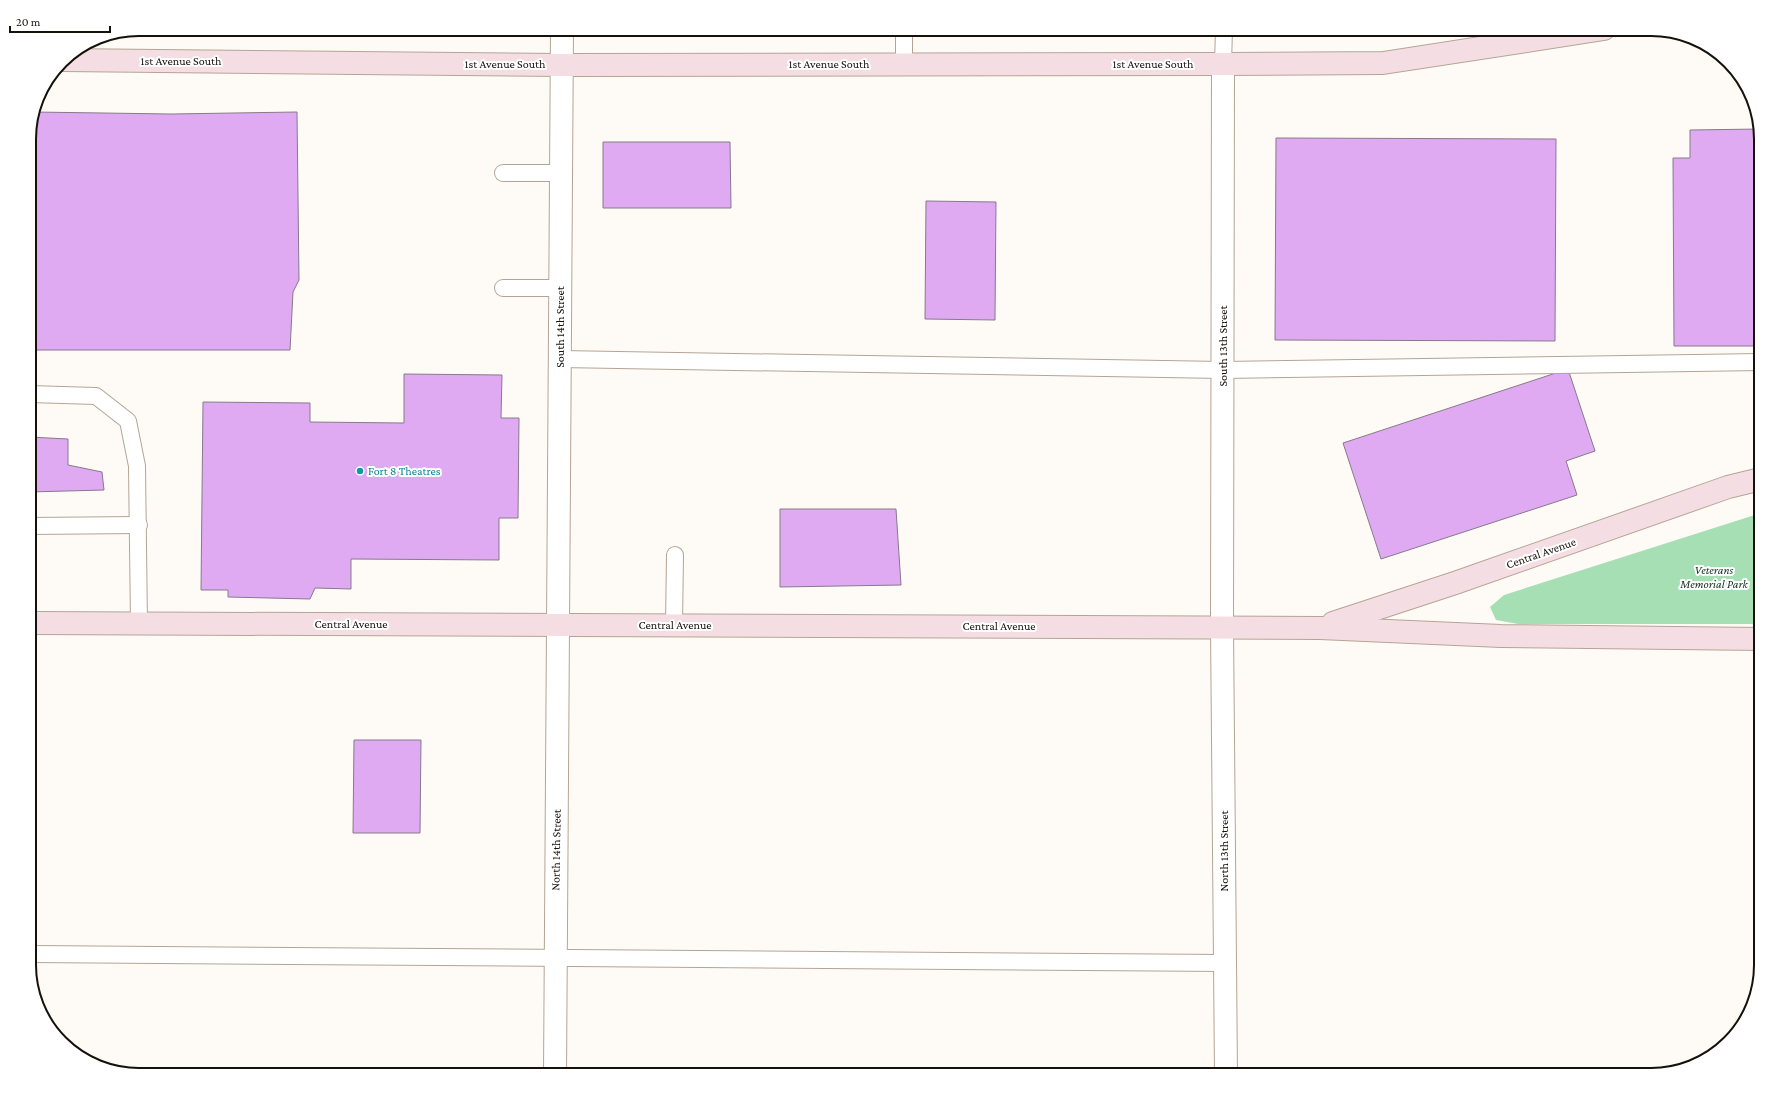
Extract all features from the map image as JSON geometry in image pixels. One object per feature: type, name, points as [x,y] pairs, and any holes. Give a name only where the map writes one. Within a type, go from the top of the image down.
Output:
[{"type":"main road","name":"1st Avenue South","points":[[73,60],[562,64],[1384,63],[1559,36]]},
{"type":"main road","name":"Central Avenue","points":[[1320,628],[1455,583],[1728,487],[1754,481]]},
{"type":"main road","name":"Central Avenue","points":[[36,623],[1222,627],[1320,628],[1501,636],[1754,639]]},
{"type":"street","name":"South 14th Street","points":[[558,625],[562,36]]},
{"type":"street","name":"South 13th Street","points":[[1222,627],[1223,64]]},
{"type":"street","name":"North 14th Street","points":[[555,1068],[558,625]]},
{"type":"street","name":"North 13th Street","points":[[1222,627],[1226,1068]]},
{"type":"lane","points":[[904,36],[904,64]]},
{"type":"lane","points":[[1223,64],[1224,36]]},
{"type":"lane","points":[[503,173],[561,172]]},
{"type":"lane","points":[[503,288],[561,288]]},
{"type":"lane","points":[[560,359],[1223,370],[1754,362]]},
{"type":"lane","points":[[36,394],[96,396],[128,421],[137,466],[139,525],[139,624]]},
{"type":"lane","points":[[36,526],[139,525]]},
{"type":"lane","points":[[674,625],[675,555]]},
{"type":"lane","points":[[36,954],[1225,962]]},
{"type":"green space","name":"Veterans Memorial Park","points":[[1754,515],[1754,624],[1518,624],[1496,620],[1490,607],[1504,595]]},
{"type":"building","points":[[40,112],[171,114],[297,112],[299,280],[293,292],[290,350],[36,350],[36,132]]},
{"type":"building","points":[[1754,129],[1754,346],[1674,346],[1673,158],[1690,158],[1690,130]]},
{"type":"building","points":[[1276,138],[1556,139],[1555,341],[1275,340]]},
{"type":"building","points":[[603,142],[730,142],[731,208],[603,208]]},
{"type":"building","points":[[926,201],[996,202],[995,320],[925,319]]},
{"type":"building","points":[[1568,369],[1595,451],[1566,461],[1577,495],[1381,559],[1343,443]]},
{"type":"building","name":"Fort 8 Theatres","points":[[404,374],[502,375],[501,418],[519,418],[518,518],[499,518],[499,560],[351,559],[351,589],[315,588],[310,599],[228,597],[228,590],[201,590],[203,402],[310,403],[310,422],[404,423]]},
{"type":"building","points":[[36,437],[68,439],[68,465],[102,472],[104,490],[36,492]]},
{"type":"building","points":[[780,509],[896,509],[901,585],[780,587]]},
{"type":"building","points":[[354,740],[421,740],[420,833],[353,833]]},
{"type":"place","name":"Fort 8 Theatres","points":[[360,471]]}]
